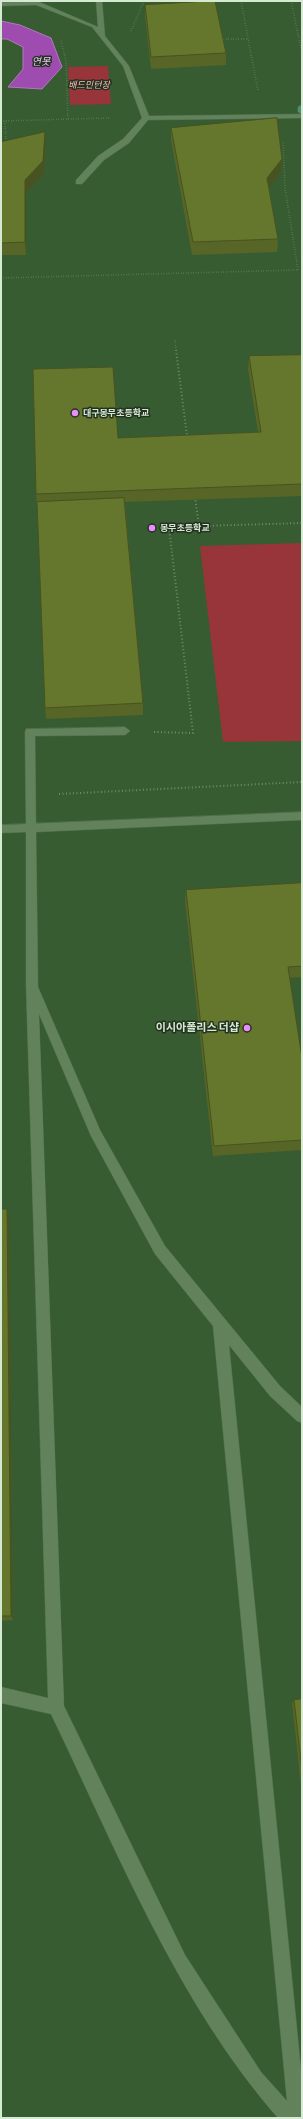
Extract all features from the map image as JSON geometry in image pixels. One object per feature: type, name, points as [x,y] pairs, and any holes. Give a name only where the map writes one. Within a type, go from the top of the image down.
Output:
[{"type":"main road","points":[[302,107],[302,112]]},
{"type":"street","points":[[99,1],[102,36]]},
{"type":"street","points":[[1,4],[37,3],[94,26],[126,66],[146,118]]},
{"type":"street","points":[[79,182],[101,158],[126,141],[146,118],[271,115],[302,116]]},
{"type":"street","points":[[125,731],[30,732],[32,984],[56,1707],[180,1961],[255,2078],[290,2118]]},
{"type":"street","points":[[1,829],[302,816]]},
{"type":"street","points":[[32,984],[95,1132],[160,1250],[275,1391],[302,1416]]},
{"type":"street","points":[[220,1324],[296,2118]]},
{"type":"street","points":[[1,1695],[56,1707]]},
{"type":"path","points":[[129,37],[144,1]]},
{"type":"path","points":[[1,278],[298,270],[285,188],[284,144],[278,125],[259,97],[241,1]]},
{"type":"path","points":[[290,1],[302,53]]},
{"type":"path","points":[[218,40],[248,39]]},
{"type":"path","points":[[61,40],[66,61],[68,120]]},
{"type":"path","points":[[1,121],[146,118]]},
{"type":"path","points":[[6,121],[6,145]]},
{"type":"path","points":[[175,340],[188,441]]},
{"type":"path","points":[[195,495],[199,526]]},
{"type":"path","points":[[125,731],[193,733],[169,527],[302,523]]},
{"type":"path","points":[[55,795],[302,782]]},
{"type":"shaded area","points":[[1,1],[302,1],[302,2118],[1,2118]]},
{"type":"green space","name":"배드민턴장","points":[[108,66],[111,104],[70,105],[68,67]]},
{"type":"green space","points":[[302,543],[302,741],[223,742],[200,546]]},
{"type":"water","name":"연못","points":[[1,21],[20,25],[51,38],[62,67],[42,89],[8,87],[23,69],[23,47],[7,39],[1,39]]},
{"type":"building","points":[[215,1],[226,53],[151,57],[145,5]]},
{"type":"building","points":[[277,118],[282,159],[267,178],[278,239],[193,242],[171,128]]},
{"type":"building","points":[[45,132],[43,161],[25,180],[25,242],[1,243],[1,142]]},
{"type":"building","name":"대구봉무초등학교","points":[[302,355],[302,484],[36,494],[33,369],[113,367],[118,438],[261,432],[249,356]]},
{"type":"building","points":[[124,498],[143,703],[45,708],[37,502]]},
{"type":"building","name":"이시아폴리스 더샵","points":[[302,883],[302,966],[288,967],[302,1058],[302,1140],[214,1146],[186,890]]},
{"type":"building","points":[[1,1209],[7,1209],[11,1616],[1,1616]]},
{"type":"building","points":[[302,1699],[302,1770],[294,1700]]},
{"type":"place","name":"대구봉무초등학교","points":[[75,413]]},
{"type":"place","name":"봉무초등학교","points":[[152,528]]},
{"type":"place","name":"이시아폴리스 더샵","points":[[247,1028]]}]
